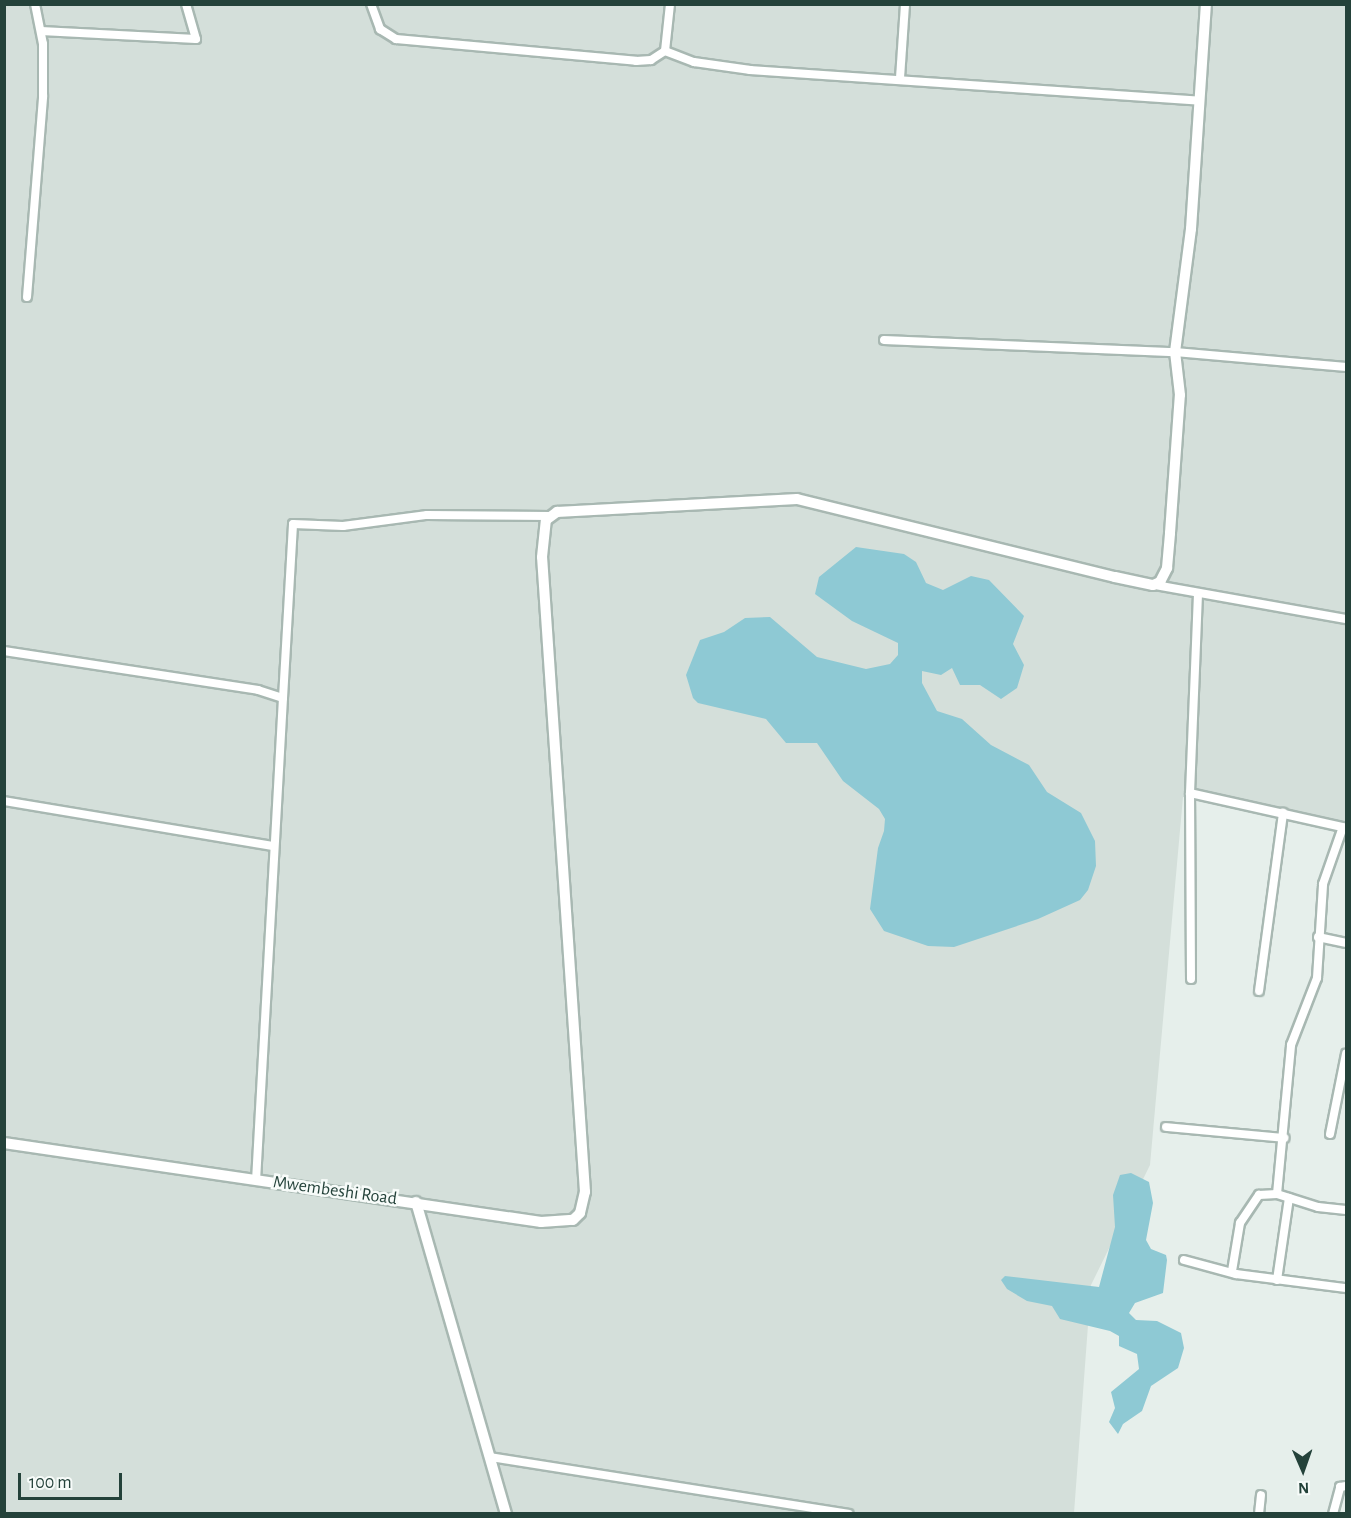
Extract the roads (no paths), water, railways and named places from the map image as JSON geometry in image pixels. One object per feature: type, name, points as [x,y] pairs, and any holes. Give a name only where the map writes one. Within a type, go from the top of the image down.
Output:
[{"type":"street","points":[[27,297],[43,96],[41,31],[35,4]]},
{"type":"street","points":[[41,31],[196,39],[186,4]]},
{"type":"street","points":[[371,4],[380,29],[396,39],[636,61],[658,58],[665,51],[670,4]]},
{"type":"street","points":[[900,78],[905,4]]},
{"type":"street","points":[[1153,585],[1165,576],[1167,568],[1180,395],[1175,352],[1191,229],[1206,4]]},
{"type":"street","points":[[665,51],[694,62],[750,70],[900,78],[1200,101]]},
{"type":"street","points":[[884,340],[1175,352],[1347,368]]},
{"type":"street","points":[[416,1202],[562,1223],[573,1220],[583,1205],[542,557],[543,527],[550,516],[557,512],[656,504],[797,499],[1153,585],[1347,619]]},
{"type":"street","points":[[256,1180],[273,846],[293,525],[343,526],[427,515],[550,516]]},
{"type":"street","points":[[1191,979],[1190,793],[1198,593]]},
{"type":"street","points":[[4,651],[258,690],[283,698]]},
{"type":"street","points":[[1190,793],[1345,828],[1323,884],[1317,978],[1292,1045],[1277,1194]]},
{"type":"street","points":[[4,801],[273,846]]},
{"type":"street","points":[[1259,991],[1282,813]]},
{"type":"street","points":[[1318,937],[1347,943]]},
{"type":"street","points":[[1330,1134],[1347,1054]]},
{"type":"street","points":[[1166,1127],[1284,1138]]},
{"type":"street","name":"Mwembeshi Road","points":[[4,1143],[416,1202],[506,1514]]},
{"type":"street","points":[[1232,1271],[1243,1215],[1259,1195],[1277,1194],[1347,1210]]},
{"type":"street","points":[[1277,1280],[1289,1198]]},
{"type":"street","points":[[1184,1260],[1277,1280],[1347,1288]]},
{"type":"street","points":[[490,1457],[848,1514]]},
{"type":"street","points":[[1333,1514],[1340,1487],[1347,1486]]},
{"type":"street","points":[[1258,1514],[1261,1496]]},
{"type":"water","points":[[856,547],[904,554],[916,562],[926,583],[943,590],[971,576],[989,580],[1024,616],[1013,644],[1024,665],[1017,688],[1001,699],[980,685],[960,685],[952,668],[941,675],[922,671],[922,683],[937,711],[962,719],[991,745],[1029,765],[1047,792],[1081,813],[1095,841],[1096,866],[1088,890],[1080,900],[1038,919],[954,947],[928,946],[884,931],[870,909],[878,848],[884,831],[885,819],[879,809],[843,781],[817,743],[786,743],[766,719],[698,703],[693,698],[686,675],[700,640],[724,632],[745,618],[770,617],[817,657],[866,669],[890,664],[898,655],[898,643],[852,621],[815,594],[819,577]]},
{"type":"water","points":[[1131,1173],[1149,1182],[1153,1203],[1146,1240],[1151,1249],[1166,1255],[1167,1260],[1163,1293],[1135,1303],[1129,1313],[1136,1320],[1157,1321],[1181,1333],[1184,1348],[1178,1368],[1151,1386],[1142,1411],[1123,1424],[1118,1434],[1109,1422],[1115,1408],[1111,1392],[1139,1369],[1137,1354],[1119,1346],[1119,1336],[1110,1331],[1060,1319],[1052,1306],[1027,1301],[1007,1289],[1001,1280],[1005,1276],[1099,1287],[1115,1227],[1113,1195],[1120,1175]]}]
